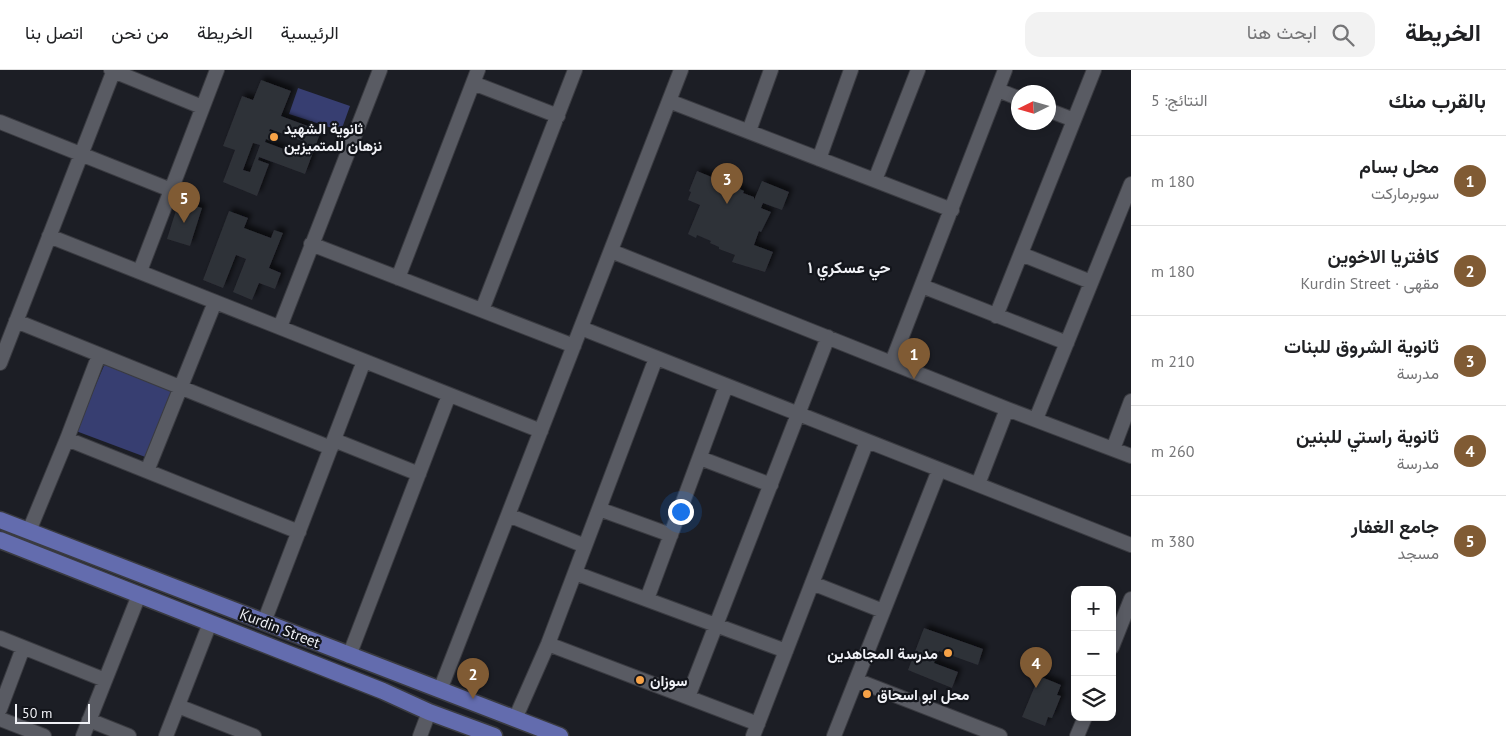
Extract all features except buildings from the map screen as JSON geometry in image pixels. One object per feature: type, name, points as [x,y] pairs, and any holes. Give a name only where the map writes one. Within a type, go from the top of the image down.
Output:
[{"type":"main road","name":"Kurdin Street","points":[[0,520],[560,736]]},
{"type":"main road","name":"Kurdin Street","points":[[0,540],[383,691],[429,712],[494,736]]},
{"type":"main road","points":[[383,691],[390,671]]},
{"type":"street","points":[[0,363],[113,70],[202,107]]},
{"type":"street","points":[[140,272],[216,70]]},
{"type":"street","points":[[280,327],[380,70]]},
{"type":"street","points":[[482,310],[576,70]]},
{"type":"street","points":[[749,132],[771,70]]},
{"type":"street","points":[[819,159],[851,70]]},
{"type":"street","points":[[875,180],[918,70]]},
{"type":"street","points":[[892,362],[1006,70]]},
{"type":"street","points":[[996,316],[1094,70]]},
{"type":"street","points":[[440,690],[669,101],[678,71]]},
{"type":"street","points":[[398,278],[475,77],[558,116]]},
{"type":"street","points":[[998,90],[1011,95]]},
{"type":"street","points":[[669,101],[952,210]]},
{"type":"street","points":[[1056,113],[1074,120]]},
{"type":"street","points":[[0,122],[171,190]]},
{"type":"street","points":[[1036,419],[1131,184]]},
{"type":"street","points":[[49,236],[541,431]]},
{"type":"street","points":[[312,244],[574,346]]},
{"type":"street","points":[[611,251],[1007,409],[1131,456]]},
{"type":"street","points":[[1020,254],[1091,282]]},
{"type":"street","points":[[922,286],[1067,343]]},
{"type":"street","points":[[148,471],[215,302]]},
{"type":"street","points":[[16,321],[181,387],[419,474]]},
{"type":"street","points":[[581,328],[1131,546]]},
{"type":"street","points":[[688,697],[828,336]]},
{"type":"street","points":[[29,531],[99,355]]},
{"type":"street","points":[[515,718],[548,644],[656,358]]},
{"type":"street","points":[[264,622],[364,361]]},
{"type":"street","points":[[647,600],[726,386]]},
{"type":"street","points":[[349,656],[449,395]]},
{"type":"street","points":[[1113,449],[1131,401]]},
{"type":"street","points":[[978,484],[1007,409]]},
{"type":"street","points":[[67,439],[299,532]]},
{"type":"street","points":[[548,644],[688,697],[756,730],[867,441]]},
{"type":"street","points":[[700,458],[771,485]]},
{"type":"street","points":[[834,736],[939,470]]},
{"type":"street","points":[[599,508],[671,535]]},
{"type":"street","points":[[508,514],[585,546]]},
{"type":"street","points":[[575,573],[786,652]]},
{"type":"street","points":[[812,583],[883,611]]},
{"type":"street","points":[[83,736],[139,595]]},
{"type":"street","points":[[1116,637],[1131,599]]},
{"type":"street","points":[[166,736],[210,623]]},
{"type":"street","points":[[0,638],[105,680]]},
{"type":"street","points":[[0,709],[23,648]]},
{"type":"street","points":[[856,680],[1000,736]]},
{"type":"street","points":[[178,706],[249,735]]},
{"type":"street","points":[[420,736],[429,712]]},
{"type":"street","points":[[0,719],[44,736]]},
{"type":"street","points":[[89,720],[129,736]]},
{"type":"street","points":[[1077,736],[1083,721]]},
{"type":"shaded area","points":[[298,88],[350,106],[341,131],[289,114]]},
{"type":"shaded area","points":[[106,361],[176,387],[148,458],[76,431]]},
{"type":"place","name":"ثانوية الشهيد نزهان للمتميزين","points":[[274,137]]},
{"type":"place","name":"ثانوية الشروق للبنات","points":[[727,204]]},
{"type":"place","name":"جامع الغفار","points":[[184,223]]},
{"type":"place","name":"محل بسام","points":[[914,379]]},
{"type":"place","name":"مدرسة المجاهدين","points":[[948,653]]},
{"type":"place","name":"سوزان","points":[[640,680]]},
{"type":"place","name":"ثانوية راستي للبنين","points":[[1036,688]]},
{"type":"place","name":"محل ابو اسحاق","points":[[867,694]]},
{"type":"place","name":"كافتريا الاخوين","points":[[473,699]]},
{"type":"district","name":"حي عسكري ١","points":[[849,267]]}]
